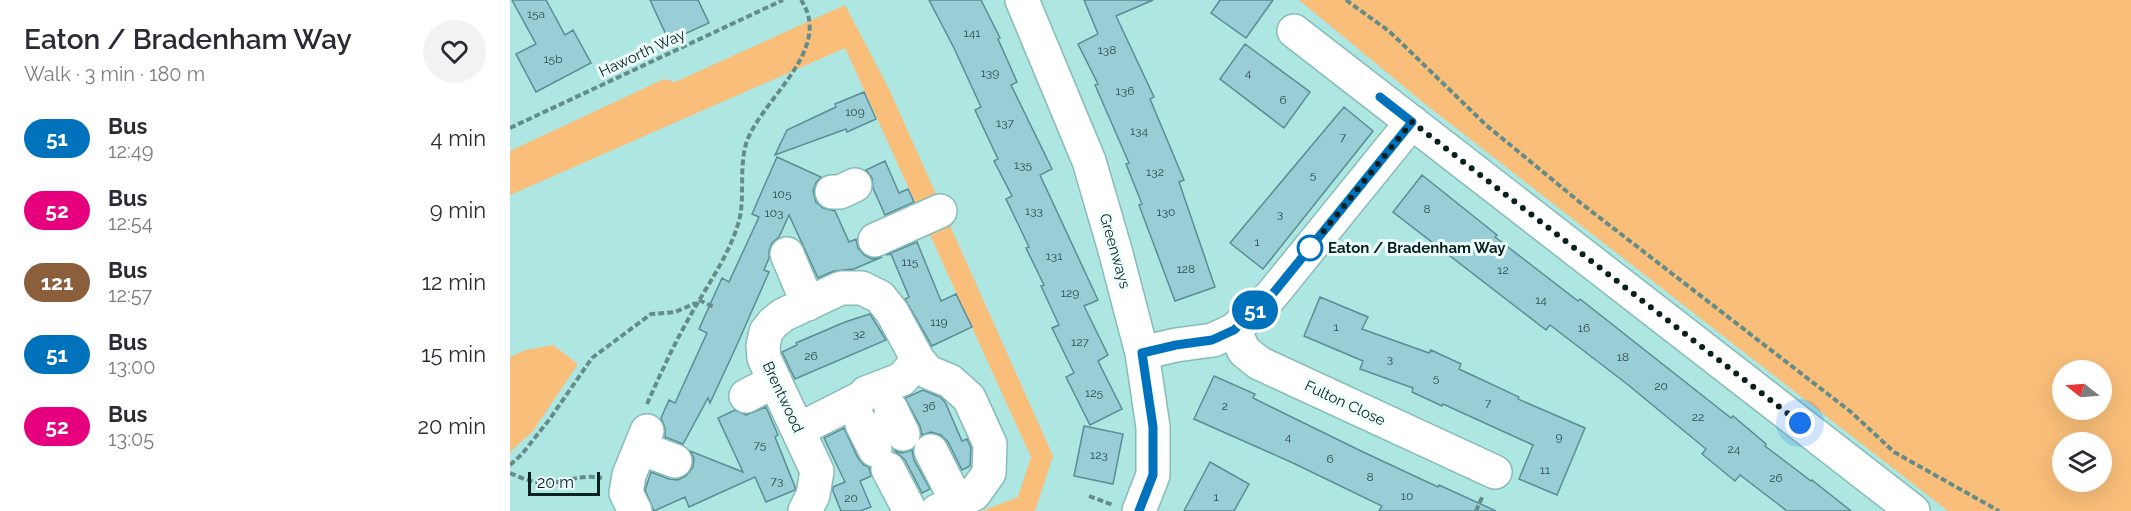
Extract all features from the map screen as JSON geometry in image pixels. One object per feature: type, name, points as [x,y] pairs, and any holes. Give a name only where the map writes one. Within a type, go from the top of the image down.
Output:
[{"type":"street","name":"Greenways","points":[[1022,0],[1089,161],[1142,353],[1153,427],[1153,475],[1129,509]]},
{"type":"street","points":[[1294,31],[1913,511]]},
{"type":"street","points":[[1142,353],[1212,340],[1234,330],[1271,296],[1412,122]]},
{"type":"street","points":[[875,240],[940,211]]},
{"type":"street","points":[[787,254],[808,304]]},
{"type":"street","name":"Brentwood","points":[[805,511],[813,495],[817,471],[764,358],[763,346],[766,332],[772,323],[783,315],[841,288],[862,288],[880,297],[892,312],[918,360],[928,372],[950,381],[969,398],[990,444],[989,472],[975,494],[947,507]]},
{"type":"street","name":"Fulton Close","points":[[1234,330],[1244,351],[1259,363],[1481,456]]},
{"type":"street","points":[[798,430],[875,416],[918,360]]},
{"type":"street","points":[[746,396],[775,381]]},
{"type":"street","points":[[875,416],[910,511]]},
{"type":"street","points":[[635,511],[626,493],[629,475],[644,429],[675,461]]},
{"type":"street","points":[[931,450],[947,507]]},
{"type":"path","name":"Haworth Way","points":[[510,128],[783,0]]},
{"type":"path","points":[[644,429],[680,334],[728,248],[739,219],[746,144],[757,122],[801,60],[809,31],[808,10],[801,0]]},
{"type":"path","points":[[1346,0],[1389,31],[1486,125],[1582,204],[1851,412],[1894,452],[1999,511]]},
{"type":"path","points":[[510,465],[522,454],[549,420],[592,358],[651,314],[675,312],[698,301],[714,307]]},
{"type":"path","points":[[510,473],[535,482],[552,483],[591,476],[613,480]]},
{"type":"path","points":[[1089,496],[1129,509]]},
{"type":"shaded area","points":[[1299,0],[2131,0],[2131,511],[1948,511],[1425,104]]},
{"type":"shaded area","points":[[845,5],[889,89],[1053,456],[1035,511],[982,511],[1018,497],[1031,457],[845,48],[510,195],[510,151],[664,79],[675,82]]},
{"type":"shaded area","points":[[553,345],[578,364],[533,431],[510,452],[510,357],[526,350]]},
{"type":"building","points":[[512,0],[546,0],[565,35],[573,30],[591,63],[536,92],[516,54],[536,44]]},
{"type":"building","points":[[650,0],[698,0],[709,23],[669,41]]},
{"type":"building","points":[[929,0],[981,0],[1000,38],[998,39],[1017,82],[1011,85],[1052,169],[1040,175],[1098,300],[1084,306],[1108,355],[1098,361],[1122,409],[1090,425],[1066,377],[1074,373],[1052,328],[1059,325],[1041,286],[1044,285],[1026,248],[1029,247],[1006,199],[1012,196],[994,161],[998,159],[975,110],[981,107]]},
{"type":"building","points":[[1084,0],[1153,0],[1116,16],[1154,97],[1150,99],[1184,180],[1179,182],[1215,287],[1175,301],[1139,205],[1142,204],[1126,164],[1129,163],[1095,85],[1098,84],[1078,44],[1098,34]]},
{"type":"building","points":[[1220,0],[1273,0],[1246,38],[1211,13]]},
{"type":"building","points":[[1245,44],[1310,92],[1284,128],[1220,79]]},
{"type":"building","points":[[864,92],[876,119],[847,132],[846,129],[775,155],[787,130],[836,107],[835,104]]},
{"type":"building","points":[[1344,107],[1373,131],[1263,269],[1230,243]]},
{"type":"building","points":[[777,157],[821,177],[813,191],[816,202],[823,208],[835,211],[849,242],[856,239],[858,248],[864,255],[872,259],[882,257],[854,269],[834,271],[818,278],[789,215],[779,237],[772,243],[764,270],[769,272],[736,347],[710,403],[708,398],[683,444],[665,437],[665,428],[661,418],[669,400],[675,403],[707,333],[699,329],[722,278],[729,282],[759,217],[752,214]]},
{"type":"building","points":[[885,161],[899,193],[908,189],[914,202],[885,215],[873,188],[872,178],[866,170]]},
{"type":"building","points":[[1422,175],[1497,235],[1495,237],[1578,301],[1580,299],[1731,418],[1733,416],[1766,444],[1765,446],[1851,511],[1787,511],[1740,475],[1735,481],[1702,454],[1706,449],[1627,384],[1550,325],[1546,330],[1393,212]]},
{"type":"building","points":[[917,242],[941,301],[956,294],[972,327],[932,346],[905,299],[909,297],[891,254],[886,255]]},
{"type":"building","points":[[1320,297],[1368,317],[1362,329],[1429,353],[1431,350],[1461,364],[1459,369],[1519,397],[1518,399],[1585,428],[1557,495],[1519,479],[1533,445],[1412,392],[1413,388],[1360,369],[1363,361],[1304,336]]},
{"type":"building","points":[[870,314],[886,340],[795,379],[782,352],[797,345],[796,343]]},
{"type":"building","points":[[1214,376],[1255,394],[1253,398],[1361,451],[1496,511],[1379,511],[1382,506],[1194,419]]},
{"type":"building","points":[[923,390],[940,397],[945,402],[962,441],[967,439],[971,448],[970,466],[962,470],[948,442],[941,435],[931,432],[922,435],[920,426],[905,398]]},
{"type":"building","points":[[766,407],[778,435],[775,437],[795,490],[766,502],[755,477],[689,507],[685,497],[654,511],[645,490],[651,472],[669,479],[678,480],[686,476],[693,467],[694,458],[690,451],[743,472],[718,418],[735,410],[746,415]]},
{"type":"building","points":[[1084,426],[1123,434],[1113,484],[1074,476]]},
{"type":"building","points":[[844,428],[858,458],[869,467],[871,476],[860,481],[871,507],[860,511],[841,511],[833,491],[833,487],[845,482],[824,438]]},
{"type":"building","points":[[894,450],[902,453],[912,450],[914,460],[930,489],[922,493],[905,460]]},
{"type":"building","points":[[1210,462],[1249,484],[1234,511],[1184,511]]},
{"type":"bus line","name":"51","points":[[1139,511],[1153,475],[1153,427],[1142,353],[1212,340],[1234,330],[1271,296],[1412,122],[1380,97]]},
{"type":"place","name":"Eaton / Bradenham Way","points":[[1310,248]]},
{"type":"route","points":[[1310,248],[1412,122],[1800,423]]}]
